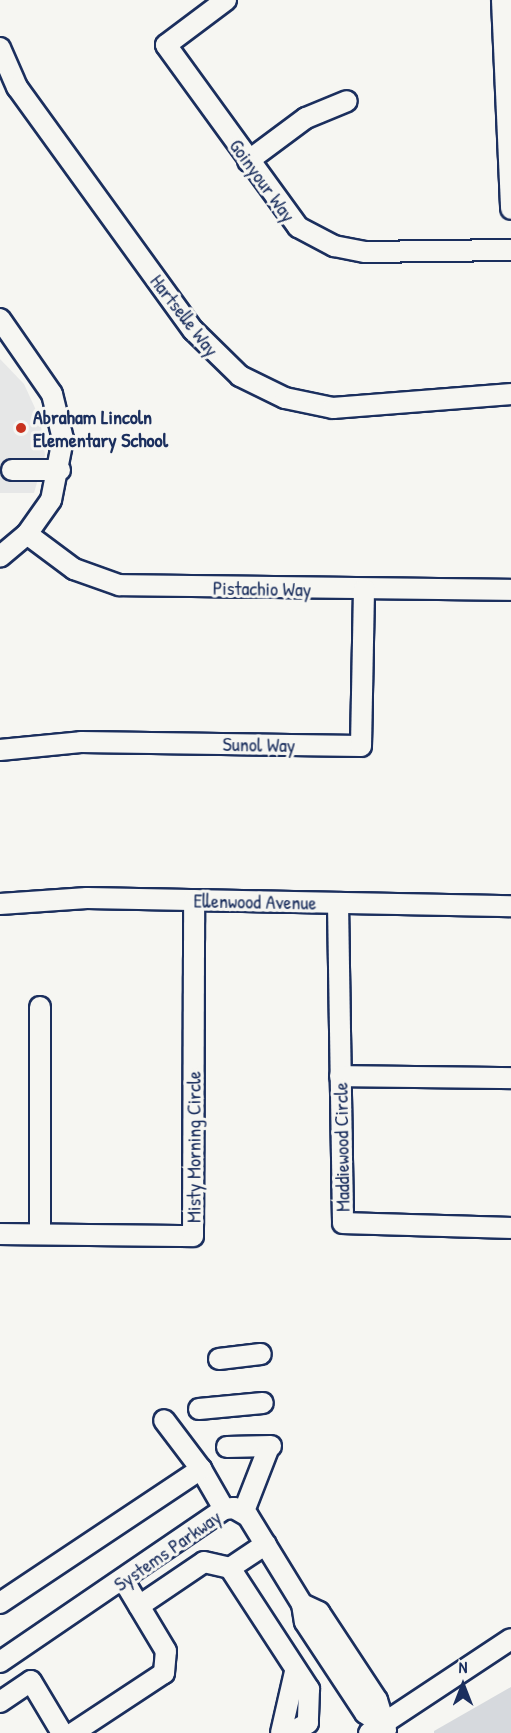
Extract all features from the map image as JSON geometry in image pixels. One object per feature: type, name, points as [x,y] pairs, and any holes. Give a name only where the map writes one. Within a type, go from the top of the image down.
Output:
[{"type":"street","name":"Goinyour Way","points":[[226,0],[166,45],[298,227],[334,246],[384,253],[511,250]]},
{"type":"street","points":[[502,0],[511,209]]},
{"type":"street","name":"Hartselle Way","points":[[0,48],[17,87],[186,321],[240,376],[285,398],[333,408],[511,394]]},
{"type":"street","points":[[248,161],[306,118],[347,101]]},
{"type":"street","points":[[0,319],[52,394],[63,440],[60,471],[51,500],[27,534],[0,557]]},
{"type":"street","points":[[12,470],[60,471]]},
{"type":"street","name":"Pistachio Way","points":[[27,534],[74,569],[119,585],[511,590]]},
{"type":"street","name":"Sunol Way","points":[[0,750],[81,742],[361,746],[364,589]]},
{"type":"street","name":"Ellenwood Avenue","points":[[0,904],[87,898],[511,906]]},
{"type":"street","name":"Misty Morning Circle","points":[[0,1234],[193,1236],[194,900]]},
{"type":"street","name":"Maddiewood Circle","points":[[338,903],[343,1223],[511,1228]]},
{"type":"street","points":[[40,1007],[40,1234]]},
{"type":"street","points":[[340,1076],[511,1078]]},
{"type":"street","points":[[219,1359],[261,1354]]},
{"type":"street","points":[[199,1409],[263,1403]]},
{"type":"street","points":[[164,1420],[234,1510],[270,1446],[227,1447]]},
{"type":"street","points":[[0,1603],[201,1469]]},
{"type":"street","name":"Systems Parkway","points":[[0,1662],[234,1510],[266,1544],[302,1604],[305,1622],[365,1713],[379,1730]]},
{"type":"street","points":[[139,1606],[204,1563],[230,1568],[266,1544]]},
{"type":"street","points":[[230,1568],[312,1702],[308,1723],[291,1733]]},
{"type":"street","points":[[73,1733],[164,1673],[166,1651],[124,1581]]},
{"type":"street","points":[[379,1730],[511,1639]]},
{"type":"street","points":[[280,1733],[295,1672]]},
{"type":"street","points":[[0,1702],[31,1682],[62,1733]]},
{"type":"shaded area","name":"Abraham Lincoln Elementary School","points":[[0,359],[24,384],[40,419],[45,455],[34,493],[0,493]]},
{"type":"shaded area","points":[[511,1687],[511,1733],[434,1733],[434,1731]]},
{"type":"place","name":"Abraham Lincoln Elementary School","points":[[21,428]]}]
